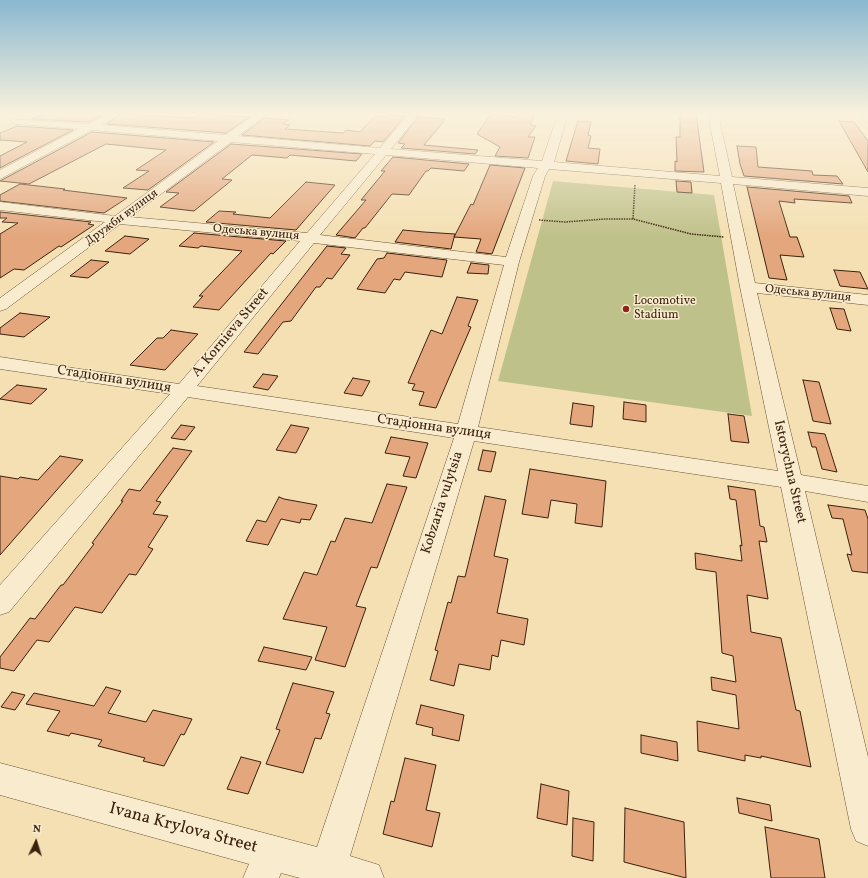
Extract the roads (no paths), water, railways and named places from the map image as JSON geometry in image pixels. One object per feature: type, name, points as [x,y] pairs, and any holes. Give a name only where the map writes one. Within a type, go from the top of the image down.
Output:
[{"type":"street","points":[[0,175],[38,155]]},
{"type":"street","name":"Дружби вулиця","points":[[0,306],[206,155]]},
{"type":"street","name":"A. Kornieva Street","points":[[0,604],[183,391],[379,155]]},
{"type":"street","points":[[399,155],[543,171],[635,179],[652,185],[683,182],[683,177],[868,192]]},
{"type":"street","name":"Kobzaria vulytsia","points":[[328,868],[466,432],[512,262],[549,155]]},
{"type":"street","name":"Istorychna Street","points":[[722,155],[748,288],[868,829]]},
{"type":"street","name":"Одеська вулиця","points":[[0,206],[118,220],[310,238],[512,262]]},
{"type":"street","name":"Одеська вулиця","points":[[748,288],[868,300]]},
{"type":"street","name":"Стадіонна вулиця","points":[[0,363],[792,481],[868,494]]},
{"type":"street","name":"Ivana Krylova Street","points":[[0,779],[266,866],[328,868],[366,878]]},
{"type":"place","name":"Locomotive Stadium","points":[[626,309]]}]
